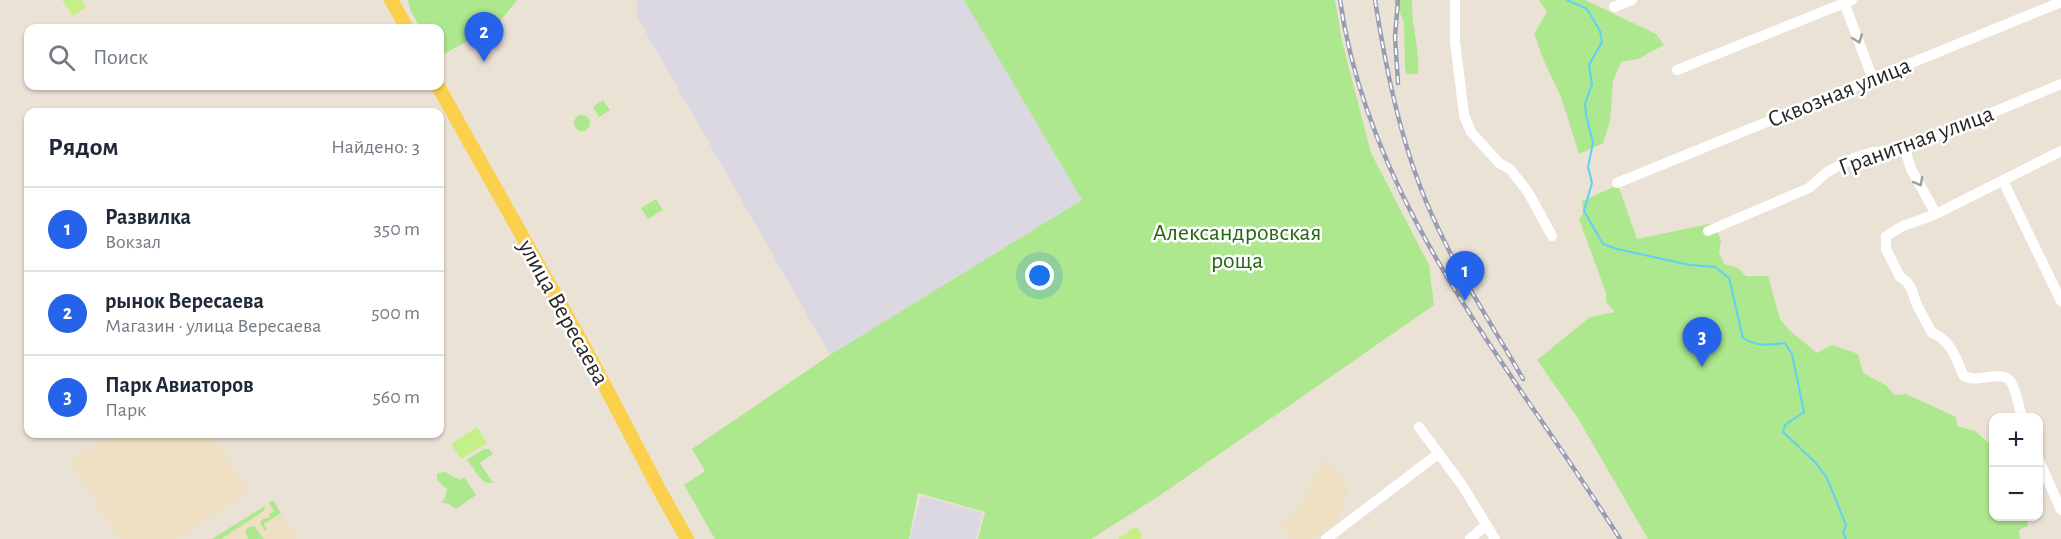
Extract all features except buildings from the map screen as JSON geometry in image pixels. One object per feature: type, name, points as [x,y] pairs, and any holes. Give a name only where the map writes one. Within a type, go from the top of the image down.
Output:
[{"type":"main road","points":[[391,0],[404,24]]},
{"type":"main road","name":"улица Вересаева","points":[[440,90],[579,338],[687,539]]},
{"type":"street","points":[[1455,0],[1455,41],[1464,115],[1471,132],[1499,163],[1510,170],[1528,192],[1552,236]]},
{"type":"street","points":[[1614,8],[1632,0]]},
{"type":"street","points":[[1677,70],[1846,1],[1873,79]]},
{"type":"street","name":"Сквозная улица","points":[[1617,183],[2061,2]]},
{"type":"street","name":"Гранитная улица","points":[[1708,231],[1809,188],[1827,172],[1857,157],[1873,152],[1905,149],[2061,84]]},
{"type":"street","points":[[1905,149],[1911,169],[1936,214]]},
{"type":"street","points":[[2021,413],[2009,378],[2001,375],[1972,380],[1962,375],[1956,357],[1940,335],[1932,333],[1916,303],[1912,290],[1900,277],[1886,249],[1886,236],[1903,226],[1936,214],[2061,151]]},
{"type":"street","points":[[2003,181],[2061,301]]},
{"type":"street","points":[[1419,427],[1462,485],[1495,539]]},
{"type":"street","points":[[1326,539],[1438,453]]},
{"type":"street","points":[[2042,467],[2061,510]]},
{"type":"street","points":[[1470,539],[1486,525]]},
{"type":"shaded area","points":[[637,0],[964,0],[1082,200],[830,355],[637,17]]},
{"type":"shaded area","points":[[106,438],[214,438],[249,492],[175,539],[119,539],[69,461]]},
{"type":"shaded area","points":[[1324,458],[1347,482],[1344,485],[1349,492],[1335,523],[1312,539],[1291,539],[1281,526],[1293,517]]},
{"type":"shaded area","points":[[921,496],[983,513],[976,539],[910,539]]},
{"type":"shaded area","points":[[273,500],[297,539],[212,539]]},
{"type":"green space","points":[[62,0],[81,0],[86,7],[73,16]]},
{"type":"green space","points":[[408,0],[517,0],[496,26],[444,54],[444,24],[418,24],[411,12]]},
{"type":"green space","name":"Александровская роща","points":[[964,0],[1335,0],[1342,41],[1371,153],[1429,265],[1434,305],[1159,496],[1091,539],[978,539],[985,512],[918,493],[909,539],[715,539],[684,485],[705,471],[692,449],[830,355],[1082,200]]},
{"type":"green space","points":[[1394,0],[1412,0],[1418,74],[1407,74],[1405,69],[1404,22]]},
{"type":"green space","points":[[1539,0],[1585,0],[1656,34],[1664,45],[1638,59],[1621,62],[1613,81],[1610,121],[1603,143],[1579,154],[1561,97],[1534,34],[1547,12]]},
{"type":"green space","points":[[603,100],[610,110],[599,117],[593,107]]},
{"type":"green space","points":[[582,115],[588,117],[590,123],[588,129],[582,131],[576,129],[574,123],[576,117]]},
{"type":"green space","points":[[1618,185],[1637,239],[1714,223],[1721,241],[1719,252],[1724,264],[1738,268],[1746,276],[1768,276],[1780,319],[1789,330],[1817,353],[1832,345],[1858,354],[1863,373],[1887,386],[1894,395],[1906,394],[1956,417],[1957,426],[1975,431],[1989,443],[1989,521],[2027,521],[2028,526],[2019,530],[2020,539],[1648,539],[1579,420],[1537,360],[1590,317],[1615,312],[1606,302],[1606,293],[1579,219],[1583,213],[1582,201]]},
{"type":"green space","points":[[656,199],[663,210],[648,219],[641,208]]},
{"type":"green space","points":[[477,427],[487,443],[461,459],[451,444]]},
{"type":"green space","points":[[484,449],[489,449],[493,454],[480,463],[493,483],[481,479],[466,460]]},
{"type":"green space","points":[[445,472],[460,480],[464,477],[476,495],[456,509],[449,504],[441,503],[447,489],[437,480],[437,473]]},
{"type":"green space","points":[[273,500],[281,513],[264,524],[267,529],[265,531],[260,522],[270,517],[269,514],[274,511],[269,503]]},
{"type":"green space","points":[[265,506],[264,511],[221,539],[212,539]]},
{"type":"green space","points":[[254,526],[264,539],[248,539],[245,531]]},
{"type":"green space","points":[[1136,526],[1143,536],[1140,539],[1118,539]]},
{"type":"waterway","points":[[1567,0],[1587,9],[1600,31],[1602,42],[1589,65],[1592,84],[1585,104],[1593,143],[1588,167],[1592,183],[1584,211],[1603,244],[1690,265],[1715,267],[1729,278],[1743,338],[1759,344],[1785,343],[1792,354],[1804,412],[1785,425],[1783,432],[1816,463],[1827,478],[1846,525],[1843,533],[1846,539]]},
{"type":"railway","points":[[1340,0],[1356,76],[1381,148],[1413,217],[1492,348],[1620,539]]},
{"type":"railway","points":[[1375,0],[1398,114],[1424,197],[1456,264],[1523,379]]},
{"type":"railway","points":[[1398,0],[1395,37],[1398,83]]},
{"type":"place","name":"рынок Вересаева","points":[[484,62]]},
{"type":"place","name":"Развилка","points":[[1465,301]]},
{"type":"place","name":"Парк Авиаторов","points":[[1702,367]]}]
